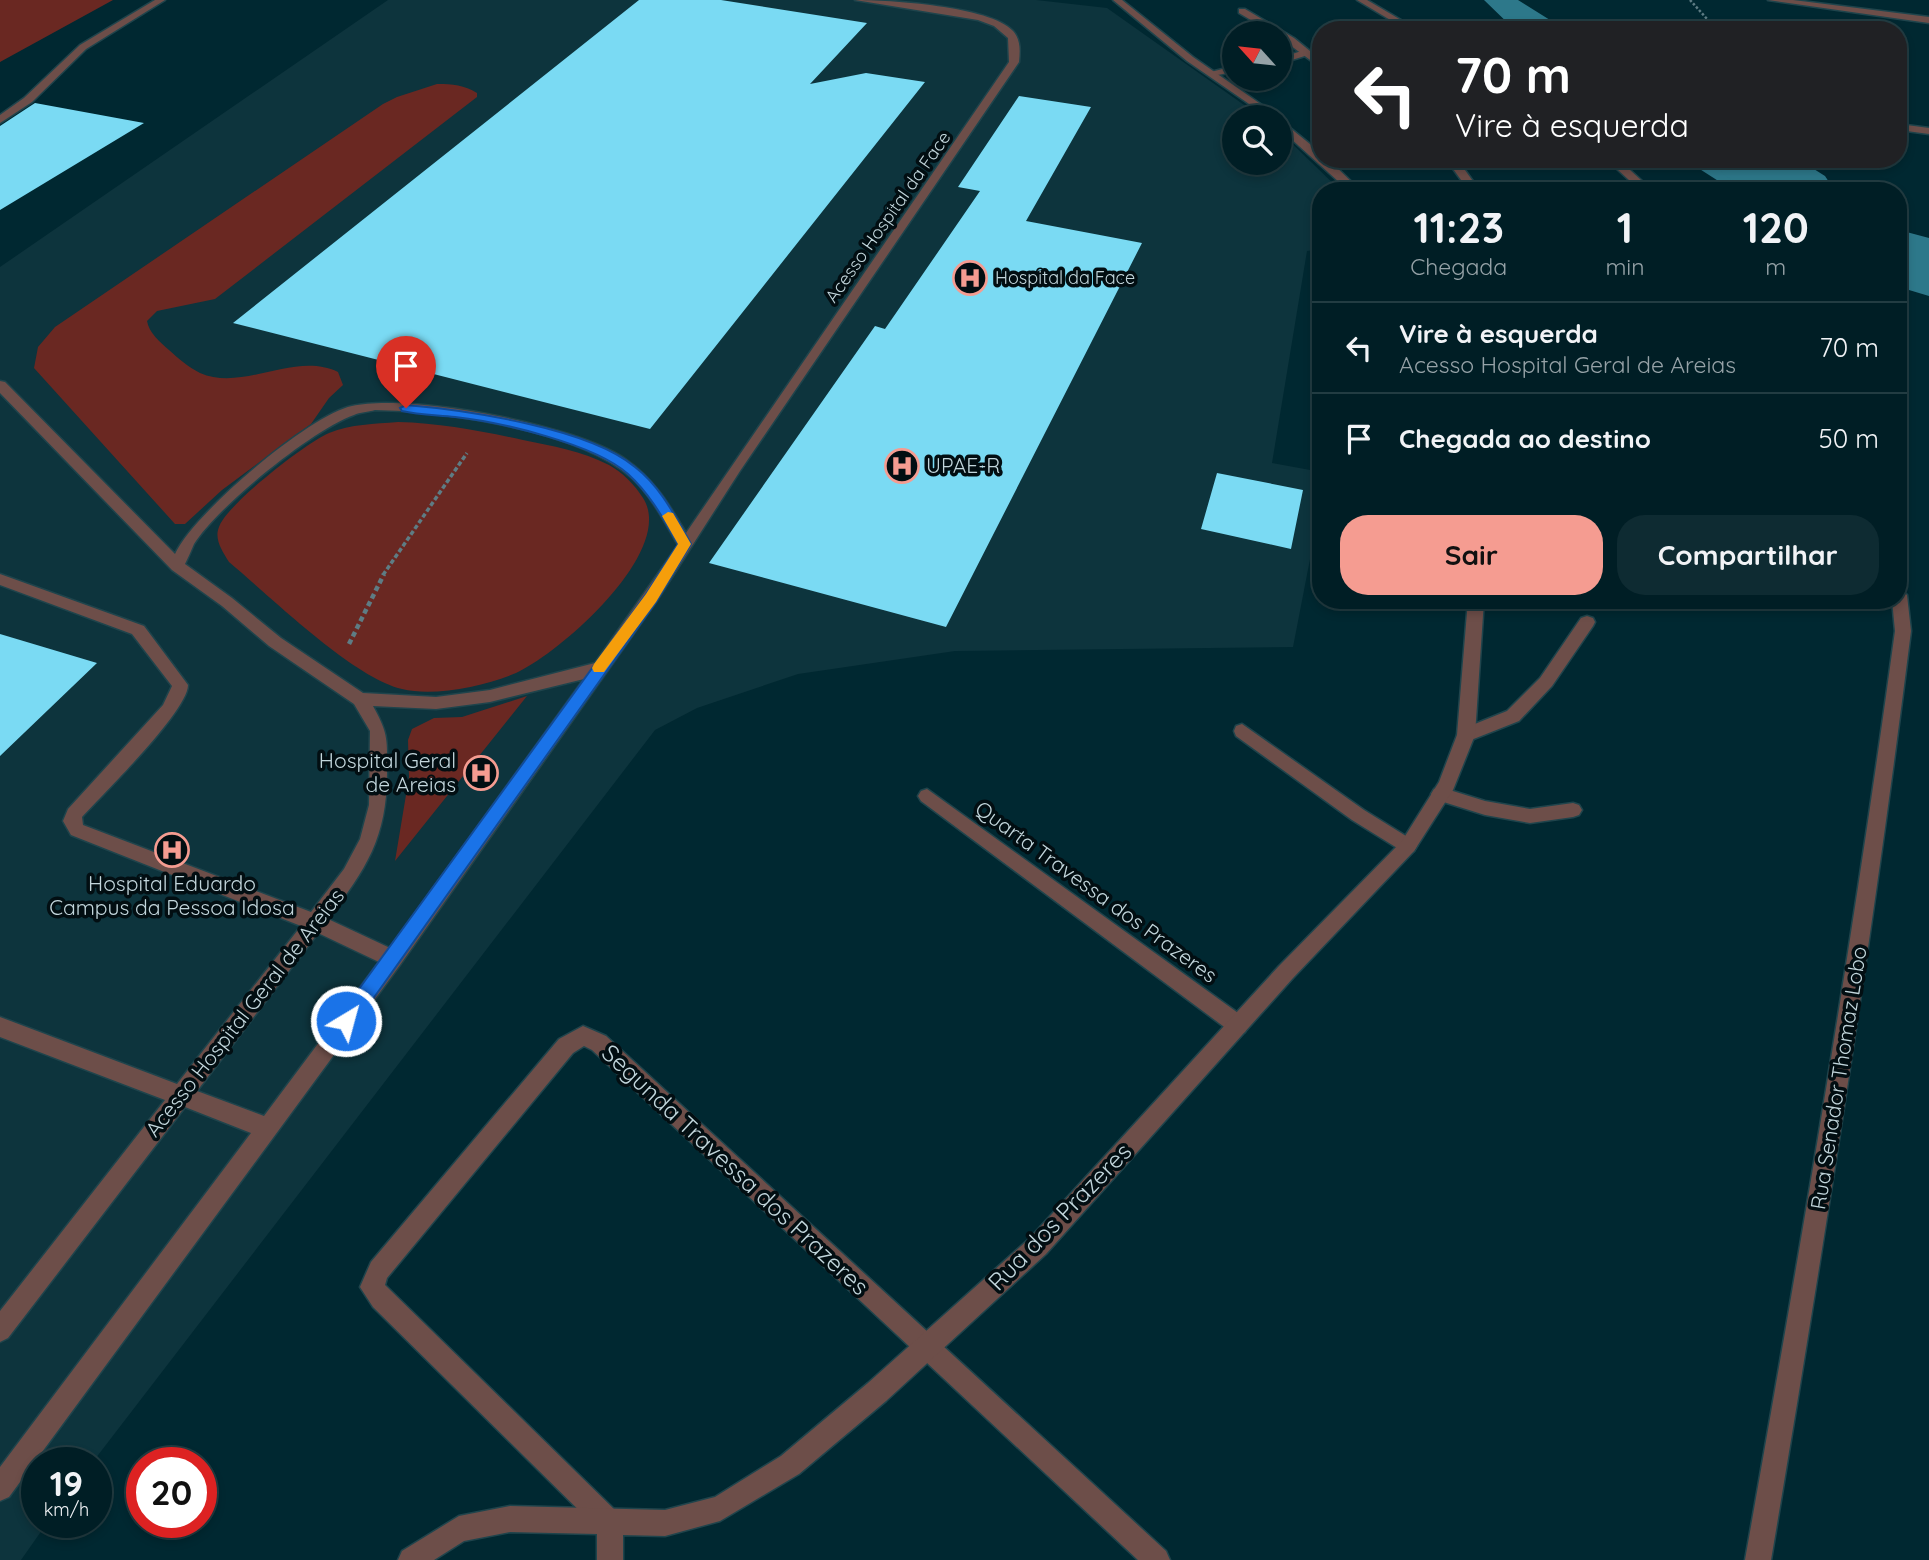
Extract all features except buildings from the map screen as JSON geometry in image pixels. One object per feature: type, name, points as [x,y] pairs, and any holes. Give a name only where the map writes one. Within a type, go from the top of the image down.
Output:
[{"type":"street","points":[[0,120],[28,100],[83,47],[161,0]]},
{"type":"street","name":"Acesso Hospital da Face","points":[[685,544],[1014,62],[1015,43],[1007,30],[992,23],[965,15],[859,0]]},
{"type":"street","points":[[1117,0],[1257,105]]},
{"type":"street","points":[[1361,0],[1397,21]]},
{"type":"street","points":[[1772,0],[1929,20]]},
{"type":"street","points":[[1242,11],[1291,40],[1312,58]]},
{"type":"street","points":[[1292,57],[1306,53]]},
{"type":"street","points":[[1212,73],[1222,71]]},
{"type":"street","points":[[1907,128],[1929,131]]},
{"type":"street","points":[[1292,133],[1312,150]]},
{"type":"street","points":[[1332,168],[1346,182]]},
{"type":"street","points":[[1621,168],[1637,182]]},
{"type":"street","name":"Acesso Hospital Geral de Areias","points":[[0,385],[177,566],[228,602],[275,642],[360,699],[377,732],[378,805],[369,840],[351,875],[0,1330]]},
{"type":"street","points":[[0,1488],[393,959],[651,598],[685,544],[654,493],[630,469],[600,450],[541,431],[457,413],[380,406],[354,410],[328,421],[220,504],[191,537],[177,566]]},
{"type":"street","points":[[0,579],[138,630],[180,685],[180,692],[169,710],[74,814],[72,821],[77,830],[316,923],[393,959]]},
{"type":"street","name":"Rua dos Prazeres","points":[[411,1560],[459,1529],[510,1519],[665,1523],[720,1508],[790,1465],[926,1347],[1038,1246],[1238,1025],[1408,846],[1447,785],[1466,735],[1475,609]]},
{"type":"street","name":"Rua Senador Thomaz Lobo","points":[[1758,1560],[1826,1169],[1873,863],[1903,631],[1901,609]]},
{"type":"street","points":[[1466,735],[1513,716],[1546,682],[1587,622]]},
{"type":"street","points":[[360,699],[436,703],[490,696],[598,669]]},
{"type":"street","points":[[1242,731],[1359,815],[1408,846]]},
{"type":"street","points":[[1440,794],[1485,808],[1531,816],[1573,810]]},
{"type":"street","name":"Quarta Travessa dos Prazeres","points":[[927,796],[1238,1025]]},
{"type":"street","points":[[4,1034],[267,1128]]},
{"type":"street","name":"Segunda Travessa dos Prazeres","points":[[610,1523],[381,1299],[372,1287],[379,1270],[566,1046],[583,1036],[599,1043],[1157,1560]]},
{"type":"street","points":[[610,1523],[610,1560]]},
{"type":"path","points":[[1689,0],[1709,21]]},
{"type":"path","points":[[330,679],[389,564],[459,467],[487,419]]},
{"type":"shaded area","points":[[0,0],[113,0],[0,62]]},
{"type":"shaded area","name":"Hospital Geral de Areias","points":[[388,0],[1036,0],[1107,8],[1244,105],[1222,105],[1222,175],[1292,175],[1292,144],[1312,163],[1312,168],[1317,168],[1332,182],[1312,182],[1312,250],[1307,251],[1272,463],[1312,470],[1312,548],[1293,647],[955,651],[798,674],[697,708],[655,730],[104,1447],[21,1447],[21,1538],[36,1538],[21,1560],[0,1560],[0,267]]},
{"type":"shaded area","points":[[437,84],[463,87],[477,93],[477,97],[215,299],[157,311],[147,321],[159,340],[200,373],[217,378],[234,378],[287,368],[321,367],[338,372],[343,385],[329,398],[311,424],[222,490],[185,524],[175,524],[34,368],[38,347],[55,327],[383,104]]},
{"type":"shaded area","points":[[1734,168],[1778,168],[1798,182],[1757,182]]},
{"type":"shaded area","points":[[1907,244],[1929,254],[1929,274],[1907,265]]},
{"type":"shaded area","points":[[398,422],[476,431],[578,453],[614,468],[628,479],[643,498],[649,520],[644,545],[629,572],[584,623],[559,645],[516,673],[475,686],[444,691],[415,691],[382,682],[312,634],[229,562],[221,549],[218,531],[225,517],[268,475],[304,448],[337,430]]},
{"type":"shaded area","points":[[527,696],[395,861],[409,777],[408,740],[412,729],[434,718],[462,717]]},
{"type":"water","points":[[1484,0],[1518,0],[1552,21],[1506,21]]},
{"type":"water","points":[[1698,168],[1734,168],[1757,182],[1720,182]]},
{"type":"waterway","points":[[1762,168],[1785,182]]},
{"type":"waterway","points":[[1907,258],[1929,272]]},
{"type":"slow traffic","points":[[599,668],[651,598],[685,544],[668,516]]},
{"type":"place","name":"Hospital da Face","points":[[970,278]]},
{"type":"place","name":"UPAE-R","points":[[902,466]]},
{"type":"place","name":"Hospital Geral de Areias","points":[[481,773]]},
{"type":"place","name":"Hospital Eduardo Campus da Pessoa Idosa","points":[[172,850]]},
{"type":"route","points":[[346,1021],[651,598],[685,544],[654,493],[630,469],[600,450],[514,425],[457,413],[406,408]]}]
